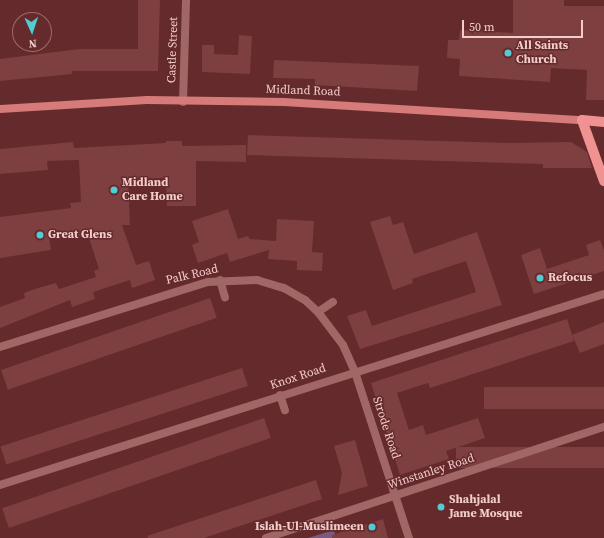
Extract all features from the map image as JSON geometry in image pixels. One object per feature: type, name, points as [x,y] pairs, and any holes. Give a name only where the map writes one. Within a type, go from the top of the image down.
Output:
[{"type":"main road","name":"Midland Road","points":[[0,109],[147,100],[183,102],[284,102],[604,122]]},
{"type":"main road","points":[[582,120],[604,181]]},
{"type":"street","name":"Castle Street","points":[[183,102],[186,0]]},
{"type":"street","points":[[220,280],[225,297]]},
{"type":"street","name":"Palk Road","points":[[0,347],[181,288],[220,280],[257,280],[277,286],[305,300],[318,312],[343,345],[355,372]]},
{"type":"street","name":"Knox Road","points":[[0,485],[280,395],[604,294]]},
{"type":"street","points":[[318,312],[333,302]]},
{"type":"street","name":"Strode Road","points":[[355,372],[409,538]]},
{"type":"street","points":[[280,395],[285,410]]},
{"type":"street","name":"Winstanley Road","points":[[266,538],[604,427]]},
{"type":"shaded area","points":[[334,530],[336,538],[308,538]]},
{"type":"building","points":[[138,0],[160,0],[158,71],[72,71],[72,74],[0,81],[0,59],[79,49],[138,49]]},
{"type":"building","points":[[513,0],[564,0],[564,6],[604,6],[604,100],[586,100],[587,70],[551,68],[550,82],[459,76],[460,59],[447,58],[448,40],[459,40],[460,30],[513,33]]},
{"type":"building","points":[[239,35],[252,36],[250,74],[202,72],[202,45],[214,45],[214,54],[238,55]]},
{"type":"building","points":[[274,60],[419,66],[417,91],[315,85],[315,79],[273,78]]},
{"type":"building","points":[[248,135],[507,143],[571,142],[587,152],[592,168],[543,168],[543,164],[247,155]]},
{"type":"building","points":[[166,141],[182,141],[182,146],[246,145],[246,162],[196,161],[196,206],[167,206],[166,178],[128,179],[130,225],[122,225],[136,265],[149,261],[155,280],[132,288],[130,280],[93,292],[95,299],[72,307],[70,300],[0,328],[0,307],[25,298],[24,293],[38,288],[56,283],[59,289],[96,277],[94,271],[99,269],[88,235],[49,237],[51,250],[0,258],[0,217],[71,208],[70,203],[81,202],[79,160],[47,161],[48,170],[0,174],[0,149],[73,142],[74,148],[166,143]]},
{"type":"building","points":[[228,209],[238,239],[248,236],[250,239],[276,241],[277,219],[314,221],[312,252],[323,253],[322,271],[297,270],[297,261],[268,259],[269,250],[230,262],[227,253],[198,263],[192,245],[199,242],[192,221]]},
{"type":"building","points":[[390,216],[393,225],[403,222],[414,254],[477,232],[502,305],[360,349],[347,316],[366,310],[372,326],[476,292],[466,261],[412,279],[413,283],[393,290],[370,222]]},
{"type":"building","points":[[600,240],[604,250],[604,271],[534,294],[521,255],[540,248],[547,269],[589,255],[586,245]]},
{"type":"building","points":[[210,298],[217,318],[8,390],[1,370]]},
{"type":"building","points":[[567,319],[574,341],[430,388],[428,383],[397,393],[409,430],[423,425],[426,435],[478,418],[485,438],[446,451],[449,459],[400,475],[371,383]]},
{"type":"building","points":[[604,322],[604,344],[580,353],[572,335]]},
{"type":"building","points":[[242,368],[248,386],[6,465],[0,446]]},
{"type":"building","points":[[484,387],[604,387],[604,409],[484,409]]},
{"type":"building","points":[[264,418],[271,438],[9,528],[2,508]]},
{"type":"building","points":[[355,440],[368,486],[338,495],[342,473],[334,446]]},
{"type":"building","points":[[456,447],[604,447],[604,468],[456,468]]},
{"type":"building","points":[[316,480],[322,499],[204,538],[148,538],[147,536]]},
{"type":"building","name":"Islah-Ul-Muslimeen","points":[[383,519],[388,538],[332,538],[332,535]]},
{"type":"place","name":"All Saints Church","points":[[508,53]]},
{"type":"place","name":"Midland Care Home","points":[[114,190]]},
{"type":"place","name":"Great Glens","points":[[40,235]]},
{"type":"place","name":"Refocus","points":[[540,278]]},
{"type":"place","name":"Shahjalal Jame Mosque","points":[[441,507]]},
{"type":"place","name":"Islah-Ul-Muslimeen","points":[[372,527]]}]
